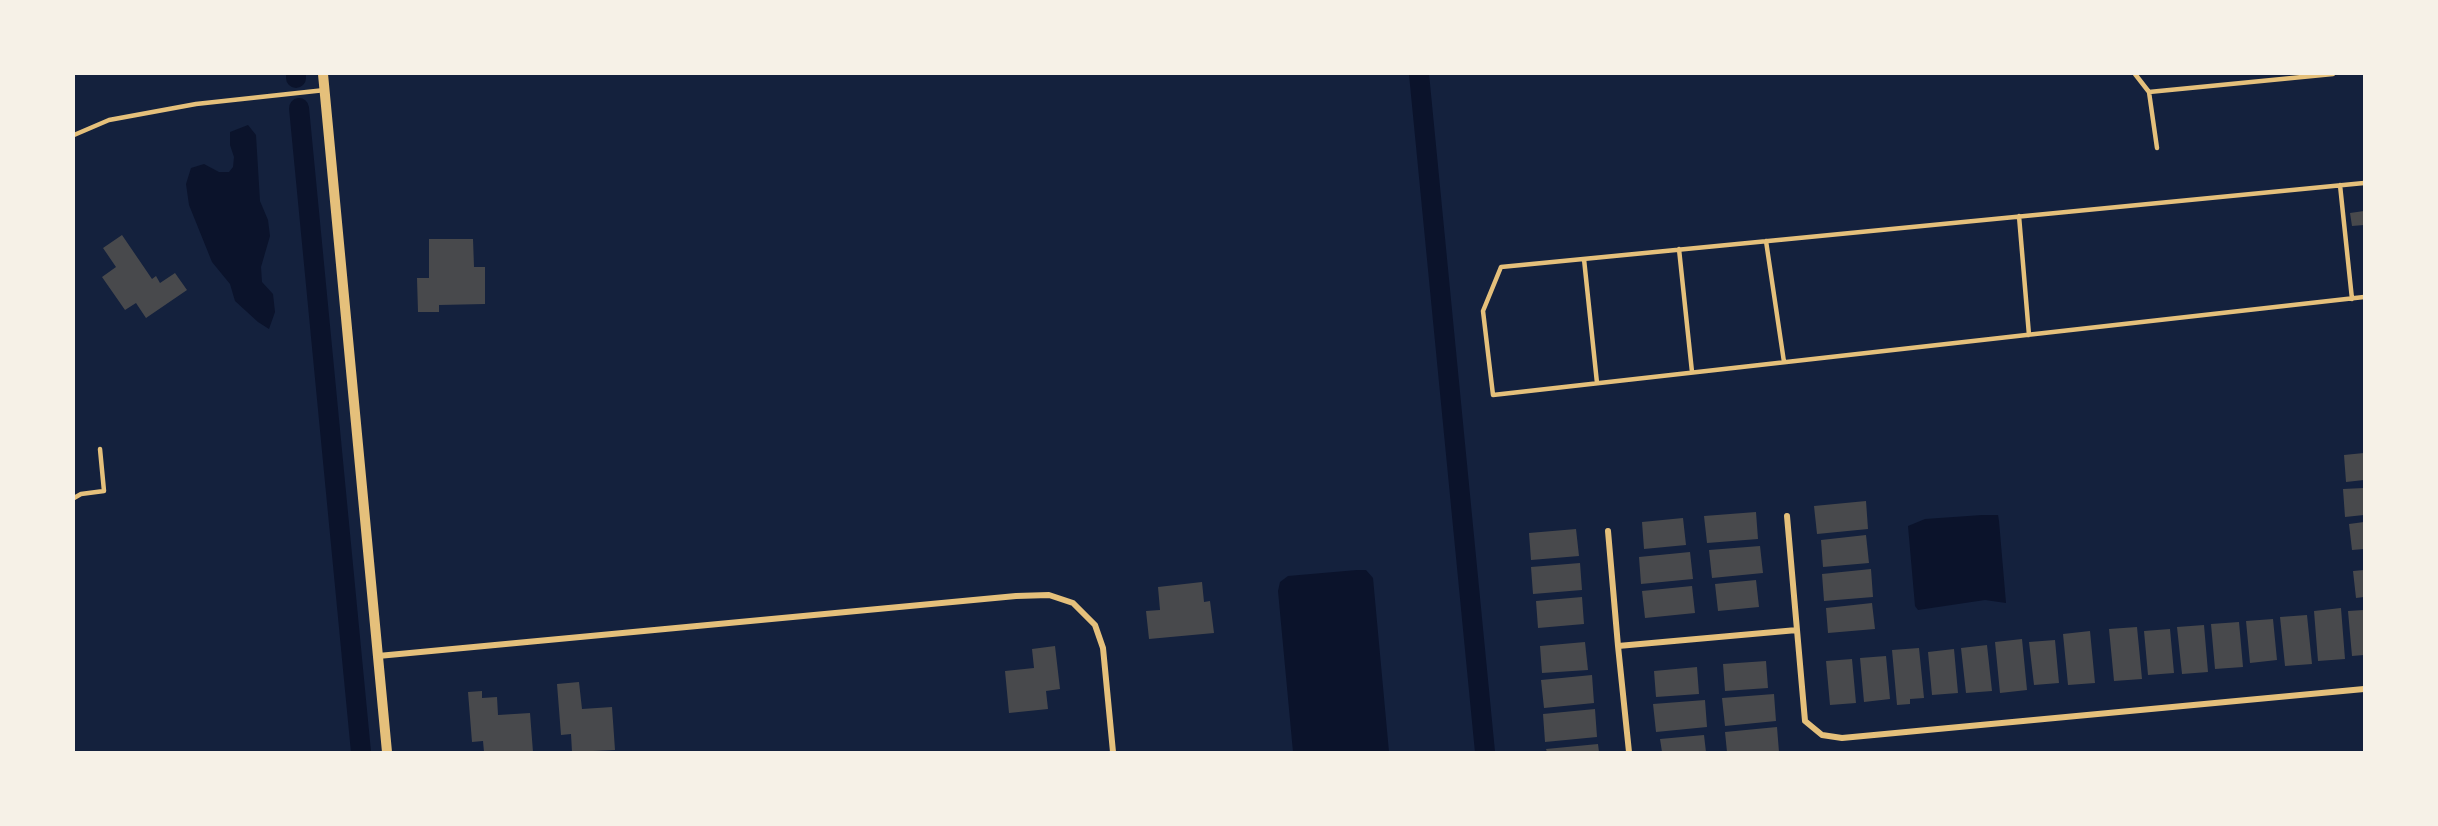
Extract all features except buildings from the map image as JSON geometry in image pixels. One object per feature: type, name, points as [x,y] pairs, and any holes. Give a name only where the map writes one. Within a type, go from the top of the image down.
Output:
[{"type":"street","points":[[323,74],[387,753]]},
{"type":"street","points":[[1787,516],[1805,720],[1822,735],[1842,738],[2364,689]]},
{"type":"street","points":[[1608,531],[1629,753]]},
{"type":"street","points":[[378,656],[1016,596],[1049,595],[1073,603],[1095,625],[1103,648],[1113,753]]},
{"type":"street","points":[[1618,646],[1797,630]]},
{"type":"lane","points":[[2135,74],[2149,92],[2157,148]]},
{"type":"lane","points":[[2250,74],[2250,82]]},
{"type":"lane","points":[[2149,92],[2333,74]]},
{"type":"lane","points":[[74,135],[109,120],[196,104],[325,90]]},
{"type":"lane","points":[[2364,183],[1501,267],[1483,311],[1493,395],[2364,297]]},
{"type":"lane","points":[[2340,185],[2352,298]]},
{"type":"lane","points":[[2019,216],[2029,335]]},
{"type":"lane","points":[[1766,241],[1784,362]]},
{"type":"lane","points":[[1679,249],[1692,372]]},
{"type":"lane","points":[[1584,259],[1597,383]]},
{"type":"lane","points":[[74,498],[81,494],[104,491],[99,449]]},
{"type":"water","points":[[248,125],[256,135],[260,201],[268,220],[270,236],[261,267],[262,282],[273,294],[275,312],[269,329],[235,301],[230,284],[212,262],[189,205],[186,184],[191,168],[204,164],[219,172],[229,172],[233,167],[234,157],[230,145],[230,132]]},
{"type":"water","points":[[1998,515],[2006,603],[1985,600],[1918,610],[1915,606],[1908,526],[1925,519]]},
{"type":"water","points":[[1366,570],[1373,578],[1389,752],[1293,752],[1278,591],[1280,582],[1288,576]]},
{"type":"waterway","points":[[1419,74],[1485,752]]},
{"type":"waterway","points":[[299,108],[361,752]]}]
